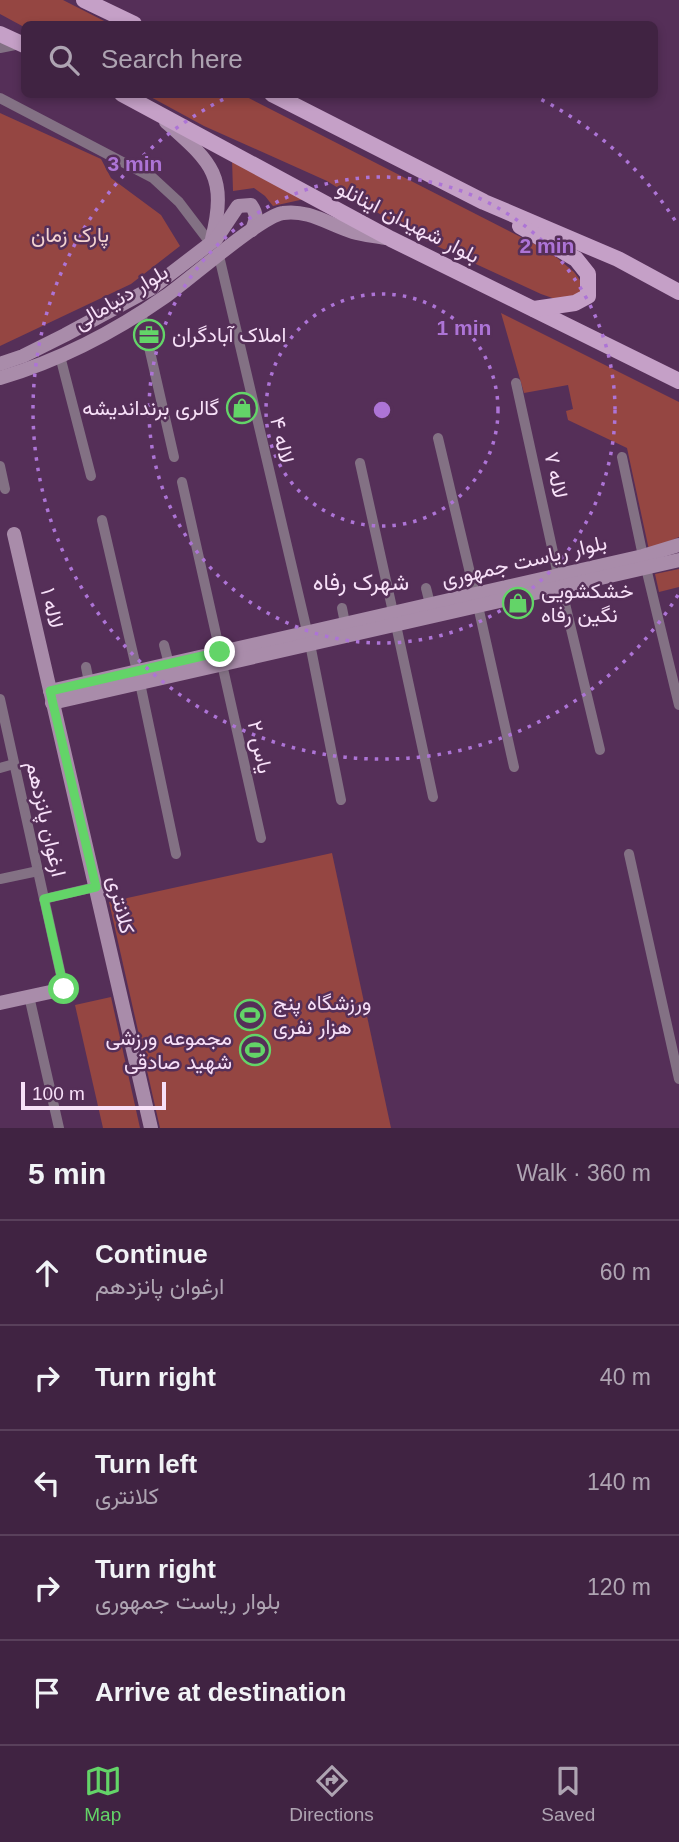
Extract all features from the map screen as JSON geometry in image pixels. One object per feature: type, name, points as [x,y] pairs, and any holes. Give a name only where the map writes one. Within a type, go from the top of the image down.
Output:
[{"type":"main road","points":[[84,0],[128,21]]},
{"type":"main road","points":[[0,34],[21,44]]},
{"type":"main road","name":"بلوار شهیدان اینانلو","points":[[130,98],[391,239],[679,381]]},
{"type":"main road","points":[[280,98],[484,202],[618,258],[679,292]]},
{"type":"main road","points":[[484,202],[576,259],[588,274],[588,296],[575,303],[534,309]]},
{"type":"street","points":[[0,48],[21,45]]},
{"type":"street","points":[[0,98],[153,178],[179,202],[215,250]]},
{"type":"street","points":[[154,110],[205,157],[214,178],[218,213],[215,250]]},
{"type":"street","points":[[215,250],[238,206],[251,205],[257,218],[252,230]]},
{"type":"street","name":"بلوار دنیامالی","points":[[0,364],[23,356],[152,288],[281,213],[313,215],[354,233],[391,239]]},
{"type":"street","name":"بلوار دنیامالی","points":[[0,378],[60,356],[141,312],[167,296],[215,250]]},
{"type":"street","name":"لاله ۴","points":[[215,250],[302,640],[341,800]]},
{"type":"street","points":[[141,312],[174,457]]},
{"type":"street","points":[[60,356],[91,476]]},
{"type":"street","name":"لاله ۷","points":[[516,383],[559,581],[600,750]]},
{"type":"street","points":[[438,438],[514,767]]},
{"type":"street","points":[[622,457],[679,705]]},
{"type":"street","points":[[360,463],[433,797]]},
{"type":"street","points":[[0,466],[5,489]]},
{"type":"street","name":"یاس ۲","points":[[182,482],[261,838]]},
{"type":"street","points":[[102,520],[139,677],[176,855]]},
{"type":"street","name":"لاله ۱","points":[[14,534],[51,697]]},
{"type":"street","name":"بلوار ریاست جمهوری","points":[[645,562],[679,545]]},
{"type":"street","name":"بلوار ریاست جمهوری","points":[[51,697],[90,685],[139,677],[645,562],[679,560]]},
{"type":"street","points":[[426,588],[430,604]]},
{"type":"street","name":"بلوار ریاست جمهوری","points":[[327,634],[345,623],[394,619],[430,604],[476,600]]},
{"type":"street","points":[[342,608],[345,623]]},
{"type":"street","points":[[164,645],[169,664]]},
{"type":"street","name":"بلوار ریاست جمهوری","points":[[139,677],[169,664],[221,658]]},
{"type":"street","name":"کلانتری","points":[[51,697],[151,1128]]},
{"type":"street","name":"ارغوان پانزدهم","points":[[0,699],[64,989]]},
{"type":"street","points":[[0,768],[14,764]]},
{"type":"street","points":[[629,854],[679,1079]]},
{"type":"street","points":[[0,879],[38,871]]},
{"type":"street","points":[[44,899],[96,887]]},
{"type":"street","points":[[0,1003],[64,989]]},
{"type":"street","points":[[29,996],[59,1128]]},
{"type":"green space","points":[[0,0],[63,0],[104,21],[21,21],[21,25],[0,14]]},
{"type":"green space","points":[[153,98],[249,98],[550,252],[574,272],[585,287],[579,295],[558,300],[541,294],[415,236],[327,181],[204,126]]},
{"type":"green space","name":"پارک زمان","points":[[0,113],[101,159],[111,178],[161,215],[180,246],[131,284],[0,346]]},
{"type":"green space","points":[[232,159],[309,198],[273,206],[254,188],[233,191]]},
{"type":"green space","points":[[501,313],[679,402],[679,537],[649,550],[627,448],[568,420],[566,411],[573,409],[568,385],[524,393]]},
{"type":"green space","points":[[679,569],[679,587],[659,592],[655,574]]},
{"type":"green space","name":"ورزشگاه پنج هزار نفری","points":[[332,853],[391,1128],[160,1128],[109,902]]},
{"type":"green space","points":[[111,997],[140,1128],[103,1128],[75,1005]]},
{"type":"place","name":"املاک آبادگران","points":[[149,335]]},
{"type":"place","name":"گالری برنداندیشه","points":[[242,408]]},
{"type":"place","name":"خشکشویی نگین رفاه","points":[[518,603]]},
{"type":"place","name":"ورزشگاه پنج هزار نفری","points":[[250,1015]]},
{"type":"place","name":"مجموعه ورزشی شهید صادقی","points":[[255,1050]]},
{"type":"district","name":"شهرک رفاه","points":[[361,582]]},
{"type":"route","points":[[64,989],[44,899],[96,887],[50,691],[220,652]]}]
